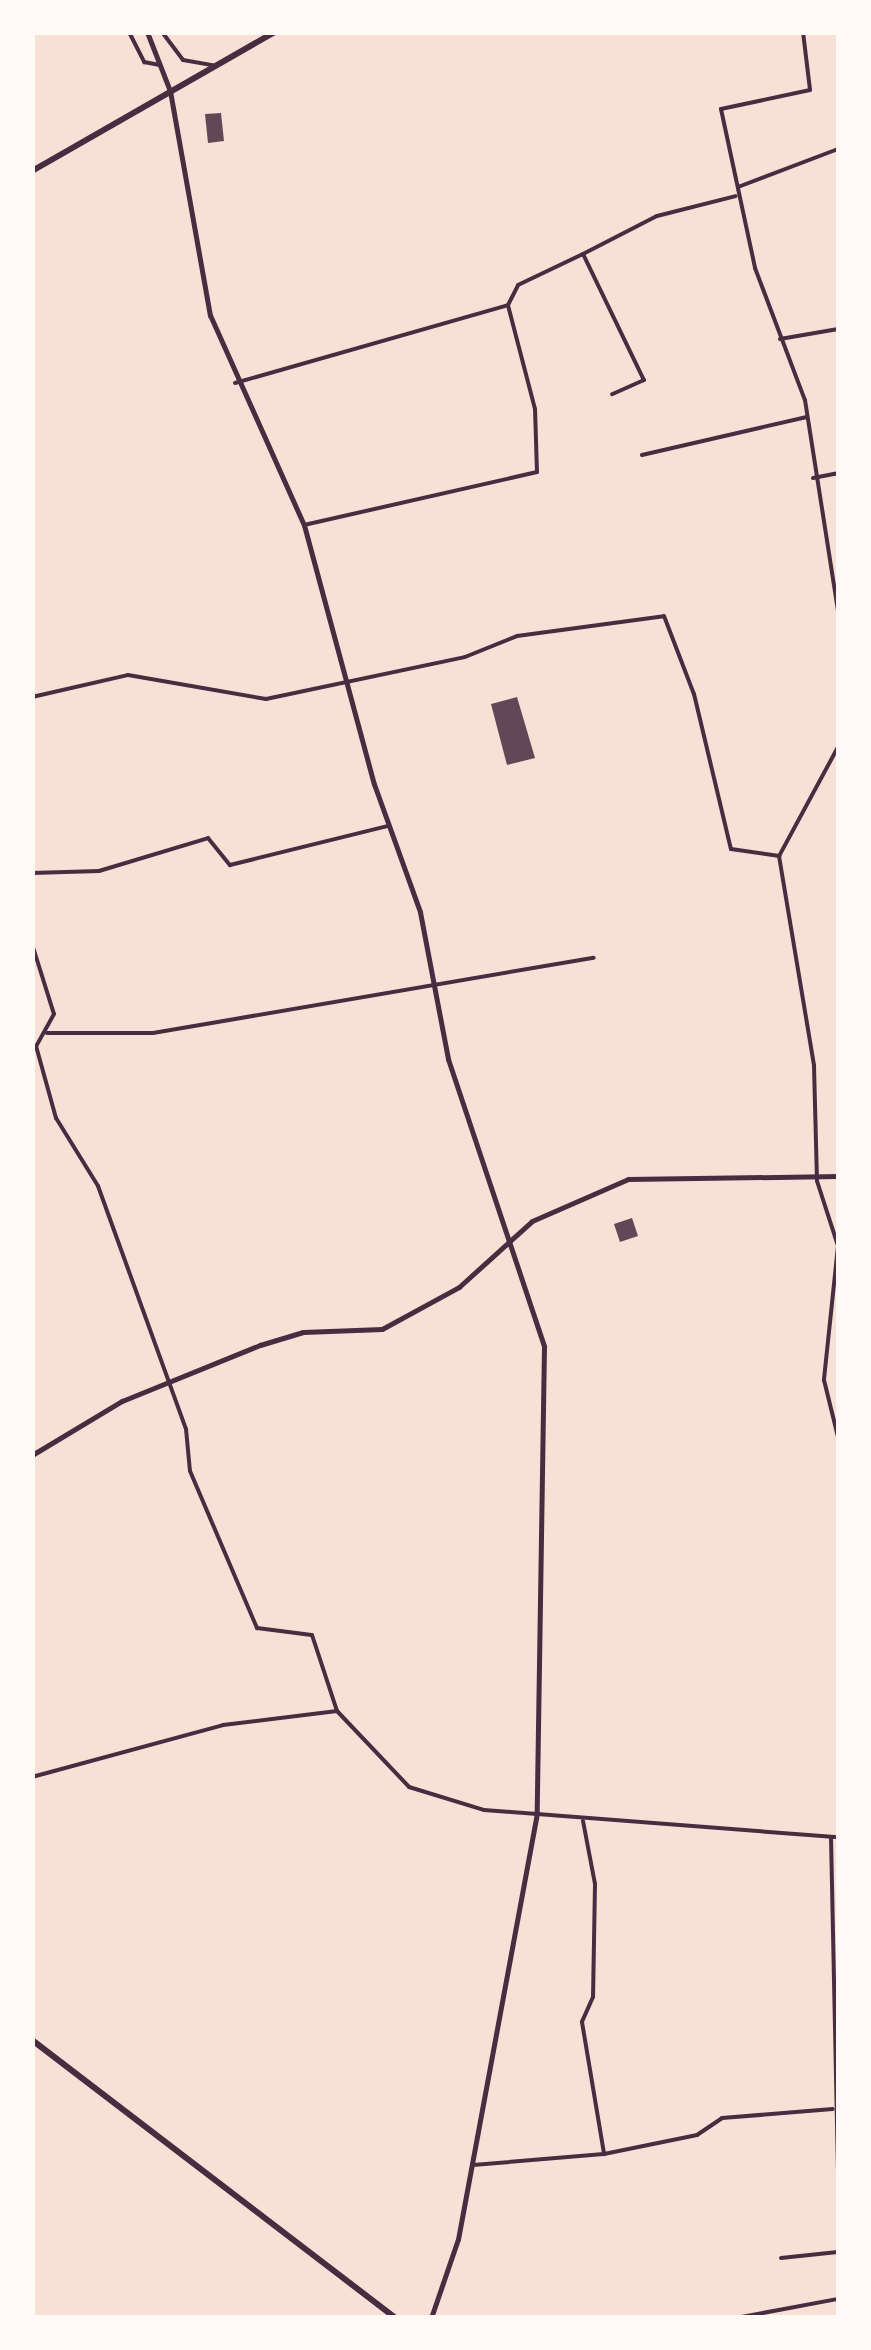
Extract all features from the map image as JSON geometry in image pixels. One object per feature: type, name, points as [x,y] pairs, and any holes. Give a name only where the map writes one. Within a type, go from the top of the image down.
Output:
[{"type":"main road","points":[[32,171],[275,32]]},
{"type":"main road","points":[[32,2040],[396,2318]]},
{"type":"street","points":[[129,32],[144,62],[160,64]]},
{"type":"street","points":[[147,32],[170,91],[210,316],[235,383],[304,525],[390,826],[467,1120],[512,1238],[544,1346],[549,1423],[537,1813],[470,2166],[431,2318]]},
{"type":"street","points":[[162,32],[183,60],[216,66]]},
{"type":"street","points":[[804,32],[810,90],[721,109],[738,196],[806,416],[813,478],[838,610]]},
{"type":"street","points":[[738,187],[838,149]]},
{"type":"street","points":[[304,525],[537,472],[535,409],[508,305],[518,286],[657,216],[738,196]]},
{"type":"street","points":[[583,254],[644,380],[612,394]]},
{"type":"street","points":[[235,383],[508,305]]},
{"type":"street","points":[[780,339],[838,329]]},
{"type":"street","points":[[642,455],[806,416]]},
{"type":"street","points":[[813,478],[838,473]]},
{"type":"street","points":[[32,697],[128,675],[245,700],[348,684],[517,636],[664,616],[731,848],[778,856]]},
{"type":"street","points":[[838,747],[778,856],[814,1066],[816,1181],[838,1246],[838,1292],[826,1319],[829,1417],[838,1436]]},
{"type":"street","points":[[32,873],[99,871],[208,838],[230,865],[390,826]]},
{"type":"street","points":[[32,944],[54,1014],[47,1033],[36,1046],[56,1118],[98,1186],[166,1382],[190,1471],[257,1628],[312,1635],[337,1711],[408,1787],[484,1810],[838,1837]]},
{"type":"street","points":[[47,1033],[153,1033],[432,980],[594,958]]},
{"type":"street","points":[[32,1455],[57,1432],[166,1382],[287,1336],[382,1329],[460,1287],[512,1238],[562,1204],[628,1178],[816,1181],[838,1176]]},
{"type":"street","points":[[829,1417],[838,1415]]},
{"type":"street","points":[[32,1777],[222,1725],[337,1711]]},
{"type":"street","points":[[583,1820],[595,1894],[593,1996],[582,2022],[604,2154]]},
{"type":"street","points":[[831,1837],[832,2109],[838,2182]]},
{"type":"street","points":[[470,2166],[604,2154],[697,2136],[722,2118],[832,2109]]},
{"type":"street","points":[[781,2258],[838,2252]]},
{"type":"street","points":[[736,2318],[838,2298]]},
{"type":"building","points":[[221,113],[224,141],[208,143],[205,114]]},
{"type":"building","points":[[517,697],[535,758],[507,765],[491,704]]},
{"type":"building","points":[[632,1218],[638,1236],[620,1242],[614,1224]]}]
